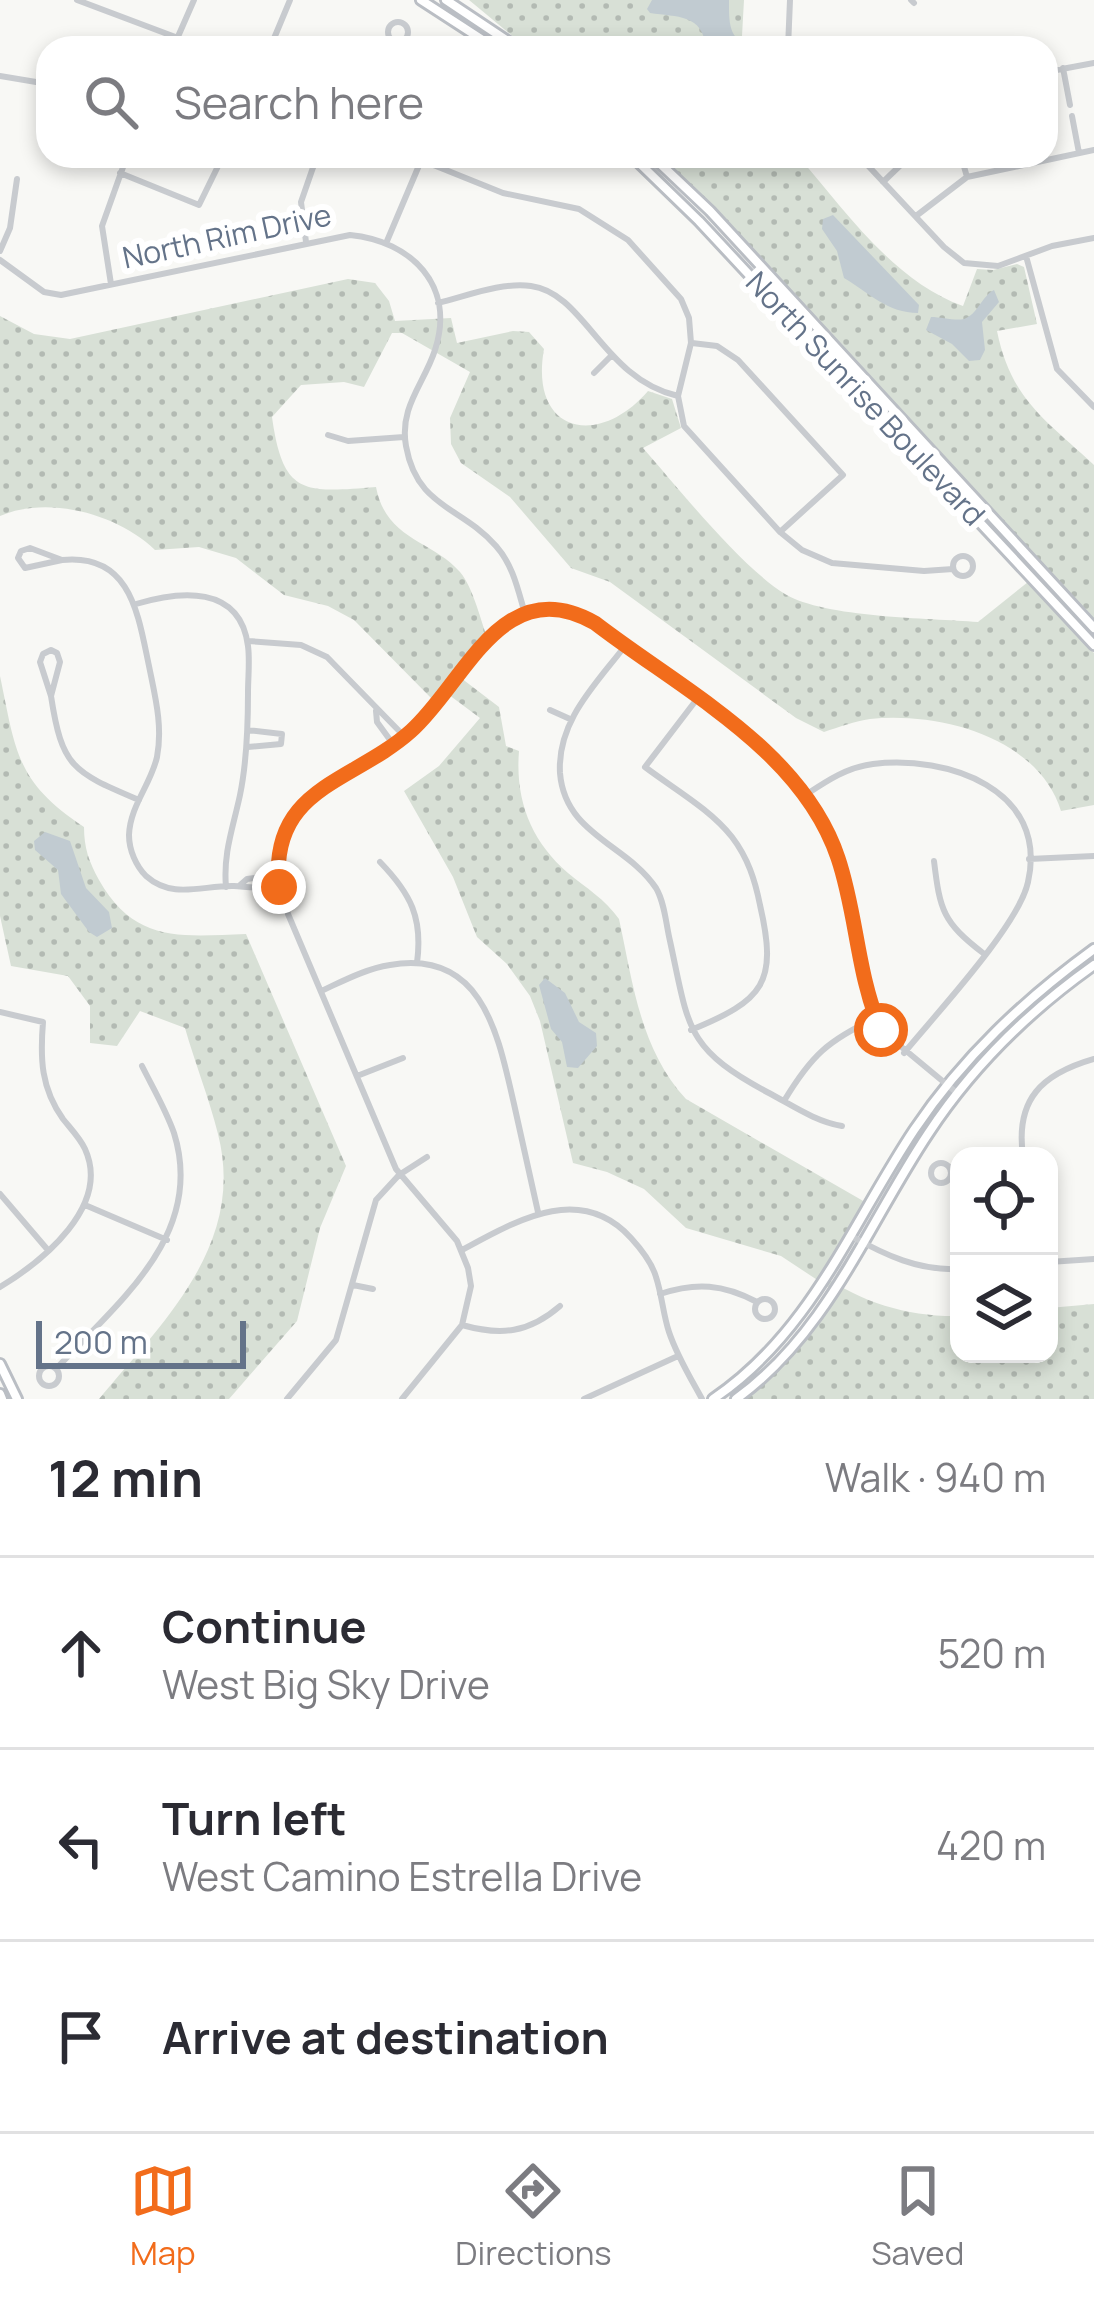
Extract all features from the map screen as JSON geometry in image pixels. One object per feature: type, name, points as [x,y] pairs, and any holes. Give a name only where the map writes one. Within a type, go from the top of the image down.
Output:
[{"type":"street","points":[[77,0],[173,36]]},
{"type":"street","points":[[179,36],[194,0]]},
{"type":"street","points":[[275,36],[290,0]]},
{"type":"street","points":[[421,0],[476,36]]},
{"type":"street","points":[[446,0],[500,36]]},
{"type":"street","points":[[788,36],[790,0]]},
{"type":"street","points":[[1058,69],[1094,63]]},
{"type":"street","points":[[1063,68],[1070,105]]},
{"type":"street","points":[[0,76],[36,82]]},
{"type":"street","points":[[1072,116],[1079,153]]},
{"type":"street","points":[[1058,155],[1094,150]]},
{"type":"street","points":[[112,286],[102,226],[122,168]]},
{"type":"street","points":[[120,173],[199,205],[217,168]]},
{"type":"street","points":[[306,242],[301,202],[313,168]]},
{"type":"street","points":[[418,168],[387,241],[418,263],[438,303],[437,343],[410,398],[404,437],[414,474],[425,492],[483,533],[503,555],[525,614]]},
{"type":"street","points":[[445,168],[503,193],[579,209],[614,228],[681,299],[691,343],[678,396],[680,415],[691,436],[802,550],[832,563],[924,572],[953,569]]},
{"type":"street","name":"North Sunrise Boulevard","points":[[644,168],[1094,645]]},
{"type":"street","name":"North Sunrise Boulevard","points":[[665,168],[710,211],[1094,628]]},
{"type":"street","points":[[870,168],[944,248],[964,262],[998,266],[1094,238]]},
{"type":"street","points":[[883,182],[898,168]]},
{"type":"street","points":[[965,168],[967,177]]},
{"type":"street","points":[[915,216],[967,177],[995,168]]},
{"type":"street","points":[[0,256],[10,228],[17,178]]},
{"type":"street","name":"North Rim Drive","points":[[0,256],[44,292],[77,294],[306,242],[350,235],[387,241]]},
{"type":"street","points":[[1026,256],[1057,369],[1094,407]]},
{"type":"street","points":[[438,303],[514,285],[536,286],[569,306],[638,382],[678,396]]},
{"type":"street","points":[[691,343],[717,346],[738,360],[842,475],[780,532]]},
{"type":"street","points":[[594,373],[611,356]]},
{"type":"street","points":[[328,435],[348,441],[404,437]]},
{"type":"street","points":[[62,560],[30,568],[22,566],[18,557],[30,548],[62,560],[96,563],[115,574],[136,604],[159,737],[151,777],[129,836],[132,856],[143,874],[161,887],[178,890],[279,887]]},
{"type":"street","points":[[136,604],[176,593],[208,596],[236,616],[248,641],[248,747],[228,835],[226,887]]},
{"type":"street","points":[[420,1399],[405,1395],[462,1325],[470,1286],[462,1250],[399,1174],[279,887],[280,850],[302,805],[326,784],[404,736],[497,628],[525,614],[550,610],[576,614],[595,623],[768,752],[820,813],[841,865],[876,1018],[889,1040],[957,1093]]},
{"type":"street","points":[[248,641],[287,643],[317,652],[344,672],[404,736]]},
{"type":"street","points":[[625,646],[570,719],[560,763],[566,798],[586,829],[656,887],[691,1030],[714,1061],[823,1123],[842,1126]]},
{"type":"street","points":[[51,696],[61,662],[51,650],[40,662],[63,751],[88,778],[139,800]]},
{"type":"street","points":[[691,1030],[739,1010],[758,988],[770,957],[754,876],[733,838],[645,767],[697,699]]},
{"type":"street","points":[[550,710],[570,719]]},
{"type":"street","points":[[376,711],[377,722],[394,744]]},
{"type":"street","points":[[248,730],[282,734],[281,744],[248,747]]},
{"type":"street","points":[[807,794],[842,773],[875,764],[969,773],[1000,794],[1017,815],[1029,859],[1029,879],[1019,905],[904,1053]]},
{"type":"street","points":[[1029,859],[1094,856]]},
{"type":"street","points":[[934,861],[944,916],[984,953]]},
{"type":"street","points":[[380,862],[414,904],[421,927],[417,963]]},
{"type":"street","points":[[239,886],[247,879],[278,875]]},
{"type":"street","points":[[713,1399],[739,1382],[785,1337],[911,1134],[947,1085],[1013,1013],[1094,949]]},
{"type":"street","points":[[320,991],[376,968],[417,963],[462,981],[489,1011],[500,1040],[538,1212]]},
{"type":"street","points":[[736,1399],[808,1331],[928,1132],[957,1093],[1033,1012],[1094,965]]},
{"type":"street","points":[[0,1012],[43,1022],[43,1078],[51,1100],[88,1156],[90,1177],[85,1205],[70,1228],[0,1287]]},
{"type":"street","points":[[784,1101],[802,1071],[827,1044],[876,1018]]},
{"type":"street","points":[[357,1076],[404,1058]]},
{"type":"street","points":[[1023,1147],[1021,1125],[1034,1093],[1060,1071],[1094,1059]]},
{"type":"street","points":[[56,1369],[149,1270],[166,1240],[180,1192],[179,1157],[169,1120],[142,1066]]},
{"type":"street","points":[[287,1399],[336,1340],[376,1199],[399,1174],[427,1157]]},
{"type":"street","points":[[0,1195],[47,1249]]},
{"type":"street","points":[[85,1205],[166,1240]]},
{"type":"street","points":[[462,1250],[538,1212],[584,1210],[622,1228],[656,1274],[678,1356],[702,1399]]},
{"type":"street","points":[[850,1236],[918,1266],[950,1268]]},
{"type":"street","points":[[1058,1261],[1094,1258]]},
{"type":"street","points":[[352,1285],[373,1289]]},
{"type":"street","points":[[660,1294],[703,1285],[725,1288],[757,1302]]},
{"type":"street","points":[[462,1325],[503,1333],[523,1330],[542,1322],[560,1306]]},
{"type":"street","points":[[584,1399],[678,1356]]},
{"type":"street","points":[[0,1364],[17,1399]]},
{"type":"shaded area","points":[[469,0],[744,0],[742,36],[512,36]]},
{"type":"shaded area","points":[[652,0],[729,0],[735,36],[704,36],[694,23],[647,9]]},
{"type":"shaded area","points":[[670,168],[808,168],[892,262],[938,295],[963,306],[977,269],[1024,267],[1037,324],[997,331],[1021,392],[1094,465],[1094,621],[740,237]]},
{"type":"shaded area","points":[[833,215],[919,305],[918,313],[888,306],[844,278],[837,251],[822,229],[823,219]]},
{"type":"shaded area","points":[[348,279],[375,283],[389,301],[395,321],[451,318],[457,343],[529,332],[544,349],[542,377],[547,399],[557,414],[572,423],[609,421],[648,391],[672,399],[681,428],[643,448],[730,547],[785,594],[851,612],[978,622],[1028,582],[1094,653],[1094,805],[1061,811],[1031,764],[983,735],[955,726],[897,718],[864,720],[824,732],[796,718],[610,582],[571,568],[510,497],[461,463],[451,444],[450,418],[470,372],[402,333],[392,333],[364,387],[344,382],[301,385],[272,417],[290,475],[314,488],[376,487],[389,518],[449,561],[465,579],[489,643],[461,678],[499,707],[506,746],[519,751],[523,803],[544,847],[619,919],[648,1037],[670,1080],[686,1099],[865,1202],[822,1275],[887,1306],[950,1316],[950,1363],[1058,1363],[1058,1307],[1094,1304],[1094,1399],[743,1399],[801,1346],[837,1293],[781,1256],[686,1228],[644,1189],[573,1163],[530,996],[507,964],[477,937],[453,877],[404,791],[439,766],[480,718],[441,689],[433,700],[354,620],[328,606],[284,595],[236,558],[199,547],[155,550],[102,518],[60,508],[39,507],[0,516],[0,316],[34,334],[70,339]]},
{"type":"shaded area","points":[[994,290],[999,302],[982,322],[985,350],[980,360],[969,361],[952,344],[926,330],[931,317],[969,317]]},
{"type":"shaded area","points":[[0,676],[22,763],[44,795],[84,827],[90,861],[113,901],[128,916],[162,932],[246,934],[346,1166],[320,1228],[297,1321],[229,1399],[99,1399],[173,1310],[193,1278],[210,1246],[224,1174],[218,1134],[185,1028],[140,1011],[117,1046],[90,1043],[90,1006],[68,976],[11,966],[0,916]]},
{"type":"shaded area","points":[[45,832],[70,841],[86,888],[109,912],[112,928],[97,937],[61,894],[58,870],[35,850],[34,841]]},
{"type":"shaded area","points":[[545,978],[565,993],[579,1022],[596,1033],[597,1046],[578,1068],[567,1067],[562,1042],[551,1029],[539,985]]},
{"type":"route","points":[[279,887],[280,850],[291,822],[310,796],[416,726],[497,628],[539,611],[576,614],[595,623],[768,752],[807,794],[841,865],[881,1030]]}]
